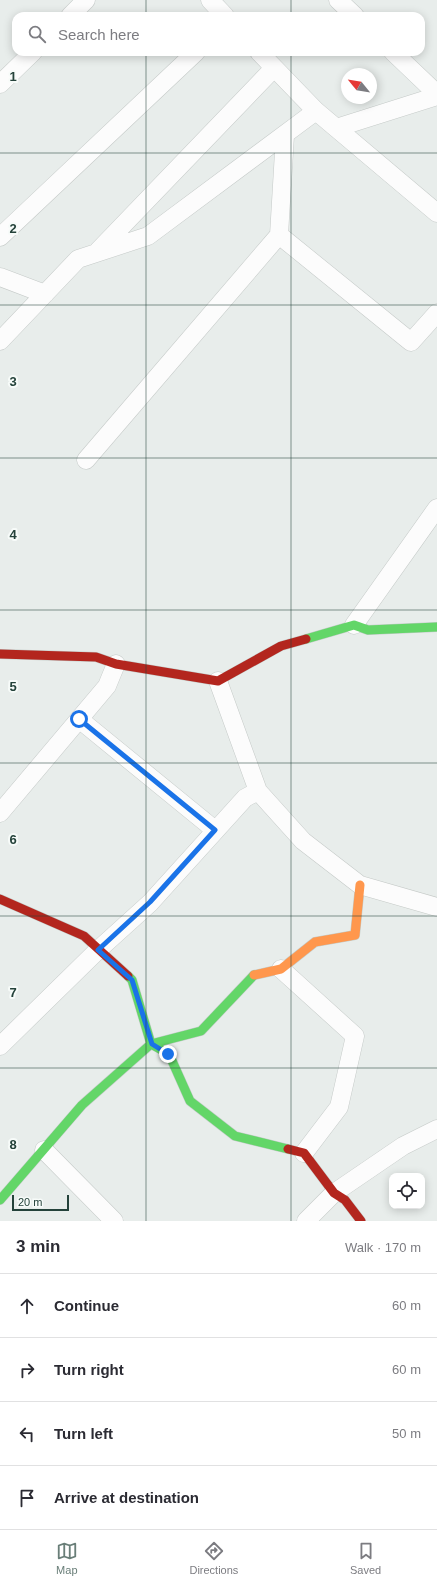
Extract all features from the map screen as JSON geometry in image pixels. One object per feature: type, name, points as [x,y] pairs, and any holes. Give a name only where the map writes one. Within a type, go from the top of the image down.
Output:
[{"type":"street","points":[[74,12],[86,0]]},
{"type":"street","points":[[210,0],[221,12]]},
{"type":"street","points":[[338,0],[351,12]]},
{"type":"street","points":[[0,84],[29,56]]},
{"type":"street","points":[[0,236],[192,56]]},
{"type":"street","points":[[263,56],[316,111],[437,213]]},
{"type":"street","points":[[336,128],[437,95],[397,56]]},
{"type":"street","points":[[96,253],[274,68]]},
{"type":"street","points":[[0,341],[78,259],[148,236],[316,111]]},
{"type":"street","points":[[86,460],[279,234],[285,135]]},
{"type":"street","points":[[279,234],[411,342],[437,313]]},
{"type":"street","points":[[0,277],[45,294]]},
{"type":"street","points":[[354,625],[437,508]]},
{"type":"street","points":[[0,654],[96,656],[116,664],[218,681],[281,646],[354,625],[368,630],[437,627]]},
{"type":"street","points":[[0,813],[107,686],[116,664]]},
{"type":"street","points":[[218,681],[258,790],[303,841],[360,886],[437,907]]},
{"type":"street","points":[[79,719],[215,830]]},
{"type":"street","points":[[0,1046],[98,950],[150,902],[244,798],[258,790]]},
{"type":"street","points":[[0,1200],[82,1105],[152,1044],[201,1031],[252,975],[281,969],[315,942],[355,935],[360,886]]},
{"type":"street","points":[[0,899],[84,936],[132,980],[152,1044],[168,1054],[190,1101],[234,1136],[304,1153],[334,1193],[345,1200],[361,1221]]},
{"type":"street","points":[[281,969],[355,1036],[339,1107],[304,1153]]},
{"type":"street","points":[[306,1221],[334,1193],[403,1146],[437,1129]]},
{"type":"street","points":[[44,1150],[114,1221]]},
{"type":"traffic: fast","points":[[306,639],[354,625],[368,630],[437,627]]},
{"type":"traffic: fast","points":[[0,1200],[82,1105],[151,1044],[201,1031],[254,975]]},
{"type":"traffic: fast","points":[[128,976],[132,980],[151,1044],[169,1054],[190,1101],[235,1136],[288,1149]]},
{"type":"traffic: slow","points":[[254,975],[281,969],[315,942],[355,935],[360,885]]},
{"type":"traffic: jam","points":[[0,654],[96,657],[116,664],[218,681],[281,646],[306,639]]},
{"type":"traffic: jam","points":[[0,899],[84,936],[128,976]]},
{"type":"traffic: jam","points":[[288,1149],[304,1153],[334,1193],[345,1200],[361,1221]]},
{"type":"route","points":[[79,719],[215,830],[150,902],[98,950],[132,980],[152,1044],[168,1054]]}]
